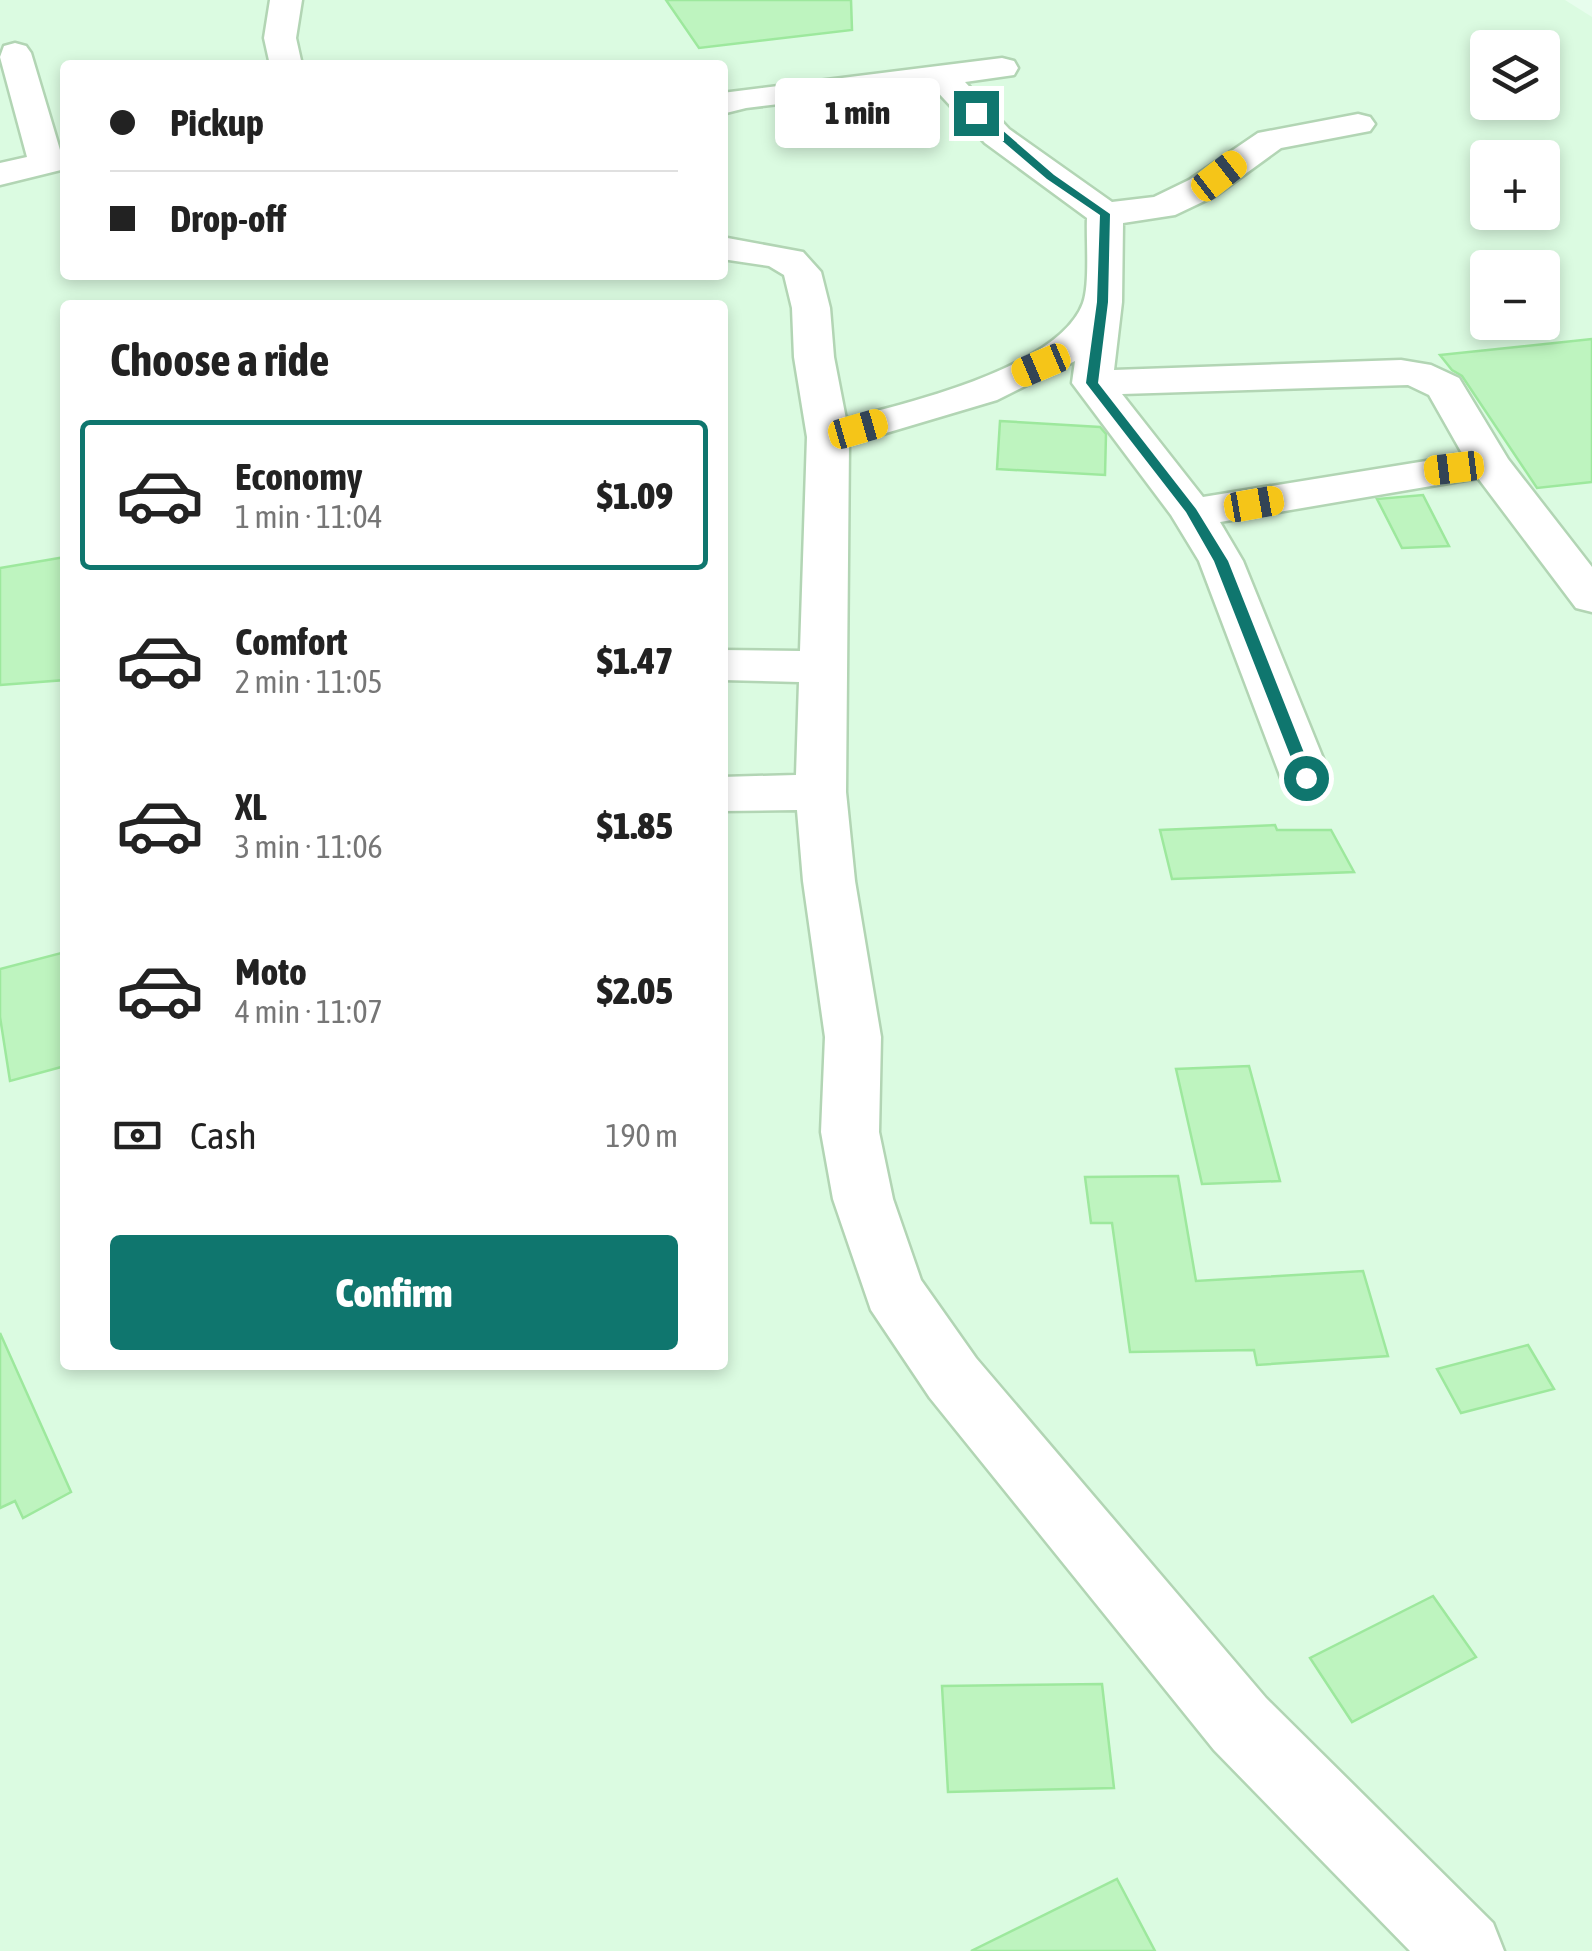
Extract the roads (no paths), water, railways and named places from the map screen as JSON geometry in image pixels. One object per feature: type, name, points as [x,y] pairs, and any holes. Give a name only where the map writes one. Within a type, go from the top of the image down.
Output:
[{"type":"street","points":[[285,60],[280,38],[286,0]]},
{"type":"street","points":[[0,174],[55,161],[15,53]]},
{"type":"street","points":[[728,102],[1002,68]]},
{"type":"street","points":[[940,75],[998,136],[1105,214],[1162,207],[1202,188],[1270,140],[1358,124]]},
{"type":"street","points":[[1105,214],[1103,302],[1092,383],[1191,511],[1221,561],[1306,778]]},
{"type":"street","points":[[728,249],[790,260],[802,272],[811,308],[814,357],[828,438],[821,792],[829,881],[853,1037],[850,1132],[863,1198],[893,1290],[953,1378],[1240,1724],[1464,1951]]},
{"type":"street","points":[[828,438],[919,412],[1041,365],[1081,334],[1103,302]]},
{"type":"street","points":[[1092,383],[1416,374],[1445,387],[1489,464],[1592,598]]},
{"type":"street","points":[[1191,511],[1232,508],[1489,464]]},
{"type":"street","points":[[728,664],[823,667]]},
{"type":"street","points":[[728,794],[821,792]]}]
